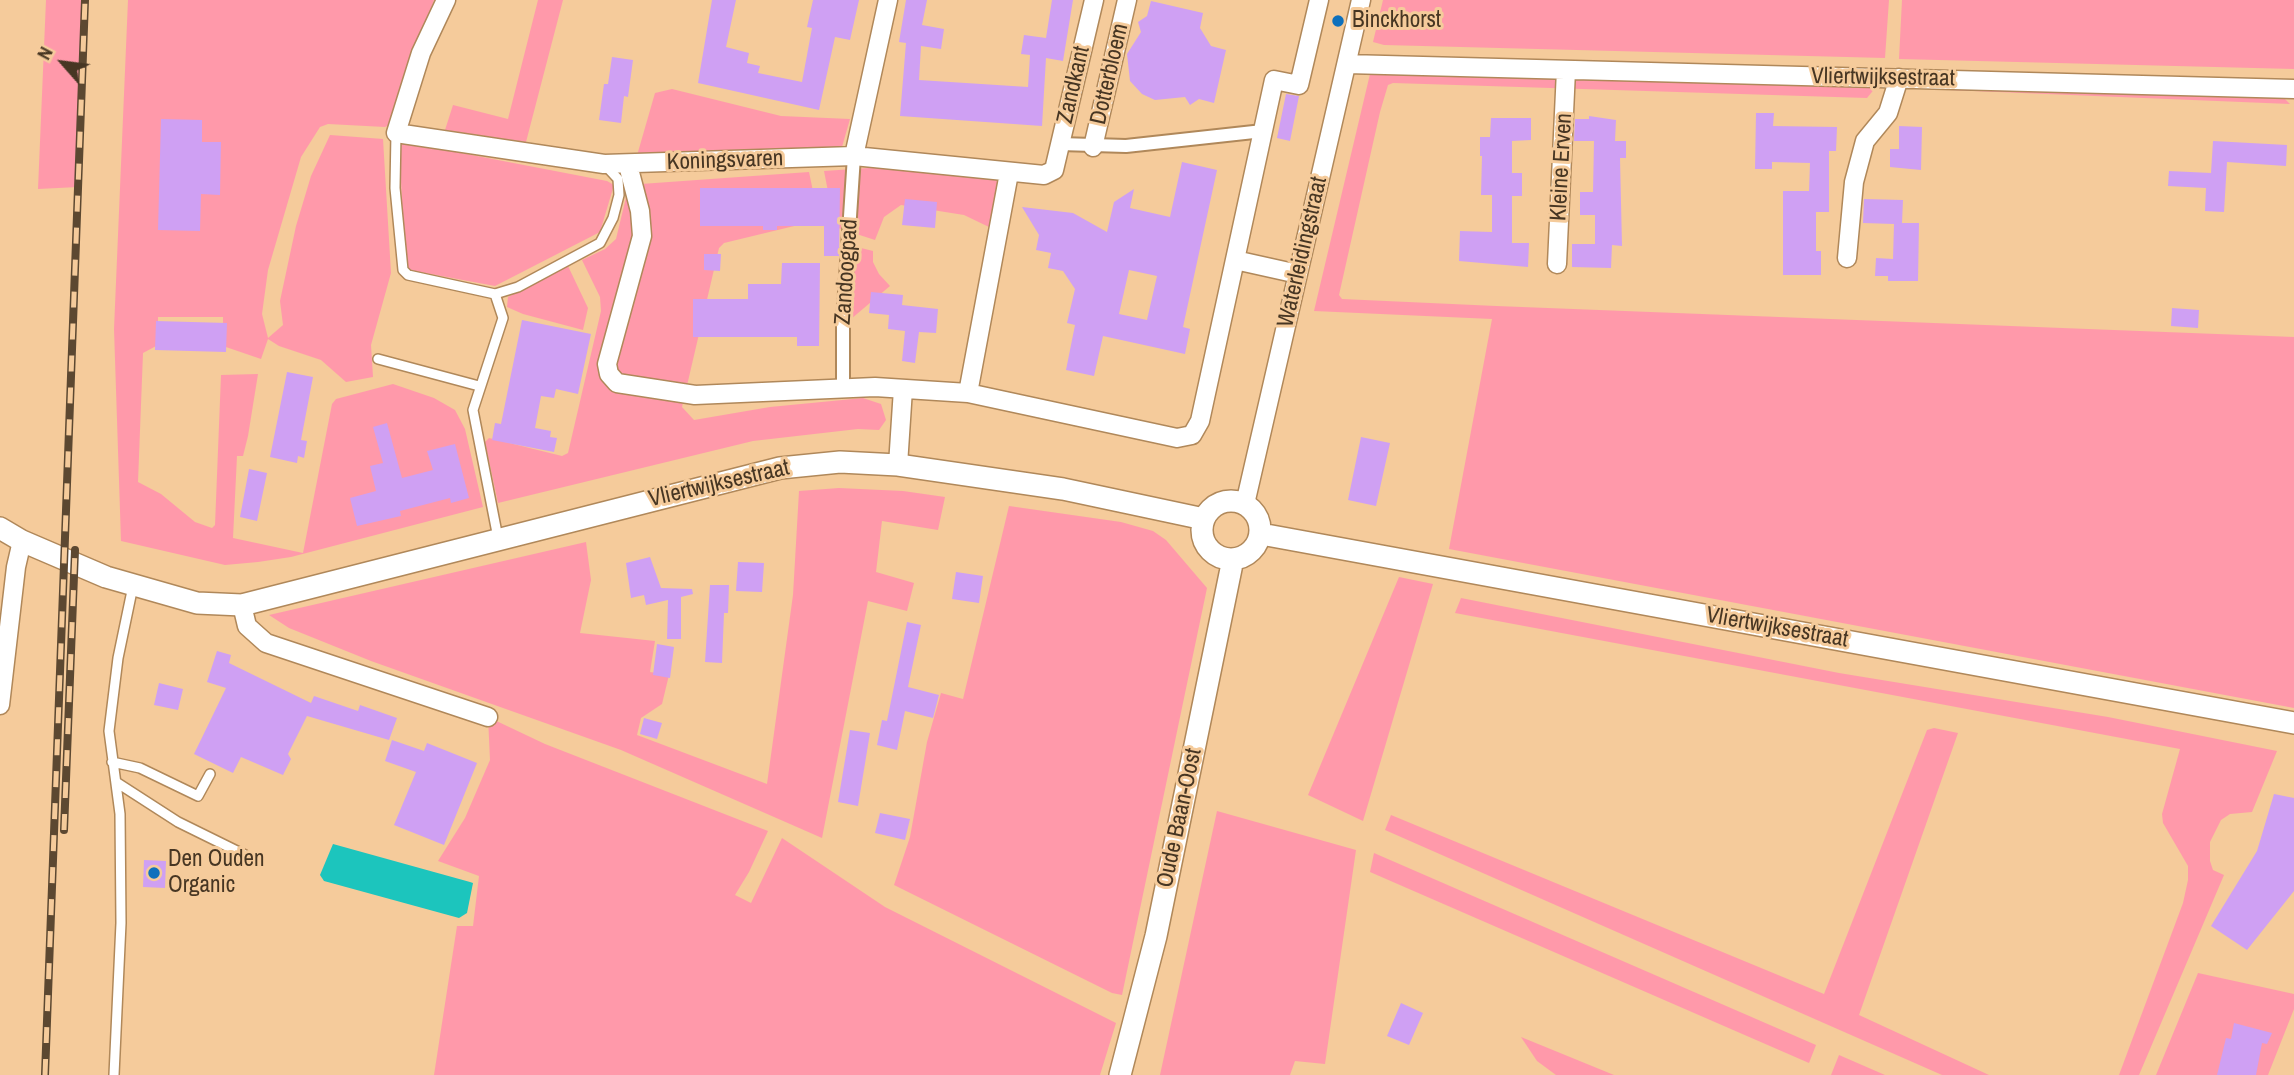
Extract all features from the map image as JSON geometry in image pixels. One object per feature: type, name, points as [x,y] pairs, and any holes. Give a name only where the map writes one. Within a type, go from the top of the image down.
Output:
[{"type":"street","points":[[396,133],[421,53],[446,0]]},
{"type":"street","points":[[854,156],[888,0]]},
{"type":"street","name":"Zandkant","points":[[1054,170],[1094,0]]},
{"type":"street","name":"Dotterbloem","points":[[1093,147],[1127,0]]},
{"type":"street","points":[[628,165],[640,211],[642,236],[607,364],[609,374],[617,383],[695,395],[843,388],[968,393],[1177,438],[1192,435],[1200,421],[1274,80],[1299,85],[1319,0]]},
{"type":"street","name":"Waterleidingstraat","points":[[1245,504],[1361,0]]},
{"type":"street","name":"Vliertwijksestraat","points":[[1346,64],[2294,89]]},
{"type":"street","name":"Kleine Erven","points":[[1557,264],[1566,70]]},
{"type":"street","points":[[1847,258],[1854,182],[1865,141],[1888,113],[1899,78]]},
{"type":"street","points":[[1060,144],[1093,147],[1263,131]]},
{"type":"street","name":"Koningsvaren","points":[[396,133],[604,164],[854,156],[1009,173],[1044,175],[1054,170]]},
{"type":"street","name":"Zandoogpad","points":[[843,388],[843,322],[854,156]]},
{"type":"street","points":[[968,393],[1009,173]]},
{"type":"street","points":[[1235,261],[1298,274]]},
{"type":"street","points":[[898,465],[903,389]]},
{"type":"street","name":"Vliertwijksestraat","points":[[0,528],[74,565],[133,585],[197,603],[242,605],[292,595],[498,538],[780,468],[840,462],[898,465],[1063,489],[1204,519]]},
{"type":"street","points":[[1229,500],[1245,504],[1258,516],[1261,534],[1256,546],[1246,555],[1233,559],[1214,554],[1207,547],[1202,528],[1204,519],[1219,503],[1229,500]]},
{"type":"street","name":"Vliertwijksestraat","points":[[1261,534],[2294,723]]},
{"type":"street","points":[[0,705],[16,567],[22,541]]},
{"type":"street","name":"Oude Baan-Oost","points":[[1121,1075],[1158,922],[1233,559]]},
{"type":"street","points":[[242,605],[247,626],[266,643],[488,717]]},
{"type":"lane","points":[[396,133],[395,188],[403,270],[408,275],[495,294],[518,287],[600,243],[613,218],[619,195],[618,179],[604,164]]},
{"type":"lane","points":[[495,294],[503,318],[473,411],[498,538]]},
{"type":"lane","points":[[378,359],[479,386]]},
{"type":"lane","points":[[114,1075],[121,923],[120,814],[109,730],[118,658],[133,585]]},
{"type":"lane","points":[[112,762],[140,768],[198,796],[210,774]]},
{"type":"lane","points":[[116,782],[178,822],[245,855]]},
{"type":"shaded area","points":[[46,0],[85,0],[78,187],[38,189]]},
{"type":"shaded area","points":[[128,0],[434,0],[394,123],[385,127],[328,124],[320,127],[301,157],[268,270],[262,314],[268,338],[283,325],[280,301],[296,226],[311,176],[330,135],[383,139],[391,273],[371,345],[373,377],[346,382],[321,360],[279,346],[268,339],[261,359],[223,346],[223,317],[158,317],[158,345],[143,353],[138,482],[161,494],[195,522],[212,528],[215,525],[221,375],[258,374],[243,456],[237,456],[233,538],[303,553],[332,404],[336,399],[393,384],[434,398],[455,410],[465,429],[483,507],[291,557],[258,562],[225,565],[121,541],[114,329]]},
{"type":"shaded area","points":[[538,0],[563,0],[526,142],[445,130],[453,105],[508,119]]},
{"type":"shaded area","points":[[1383,0],[1889,0],[1885,58],[1384,45],[1373,42]]},
{"type":"shaded area","points":[[1902,0],[2294,0],[2294,69],[1899,59]]},
{"type":"shaded area","points":[[1370,74],[2272,93],[2285,99],[2290,104],[1876,87],[1867,98],[1393,83],[1388,85],[1380,112],[1339,295],[1342,299],[1496,306],[2294,337],[2294,708],[1449,549],[1492,319],[1314,311]]},
{"type":"shaded area","points":[[672,89],[781,116],[850,119],[842,147],[709,157],[636,159],[655,93]]},
{"type":"shaded area","points":[[399,141],[607,181],[614,185],[600,232],[495,286],[409,270],[405,264]]},
{"type":"shaded area","points":[[883,167],[1002,181],[989,227],[964,215],[901,205],[884,217],[875,240],[835,227],[824,171]]},
{"type":"shaded area","points":[[809,172],[819,220],[724,243],[719,248],[682,407],[694,420],[770,407],[863,398],[881,404],[886,420],[879,430],[858,429],[753,441],[498,503],[485,442],[489,438],[562,456],[568,453],[601,311],[600,297],[582,260],[605,249],[616,239],[628,189],[641,184]]},
{"type":"shaded area","points":[[841,243],[873,251],[873,262],[890,286],[851,319]]},
{"type":"shaded area","points":[[568,266],[588,308],[583,330],[507,307],[508,297]]},
{"type":"shaded area","points":[[839,488],[903,491],[945,497],[938,530],[882,521],[876,572],[914,583],[907,611],[868,601],[822,838],[621,750],[371,661],[289,628],[269,615],[586,542],[591,580],[580,633],[655,641],[650,672],[669,675],[662,704],[641,718],[637,735],[767,784],[793,595],[799,491]]},
{"type":"shaded area","points":[[1009,506],[1121,522],[1153,531],[1166,540],[1207,588],[1122,995],[1112,993],[894,885],[910,837],[927,742],[941,693],[963,699]]},
{"type":"shaded area","points":[[1399,577],[1433,584],[1363,821],[1308,795]]},
{"type":"shaded area","points":[[1461,598],[1839,673],[2108,717],[2277,751],[2252,812],[2230,814],[2221,820],[2210,842],[2213,870],[2224,875],[2139,1075],[2119,1075],[2183,903],[2188,880],[2188,866],[2163,823],[2162,814],[2180,749],[1455,613]]},
{"type":"shaded area","points":[[488,717],[545,744],[768,831],[735,895],[751,903],[782,838],[885,907],[1116,1023],[1100,1075],[434,1075],[457,926],[473,926],[479,876],[438,861],[465,818],[490,760]]},
{"type":"shaded area","points":[[1934,728],[1958,733],[1859,1015],[1989,1075],[1942,1075],[1385,830],[1391,815],[1824,994],[1927,730]]},
{"type":"shaded area","points":[[1217,811],[1356,850],[1325,1064],[1295,1061],[1290,1075],[1160,1075]]},
{"type":"shaded area","points":[[1374,853],[1816,1045],[1809,1063],[1370,872]]},
{"type":"shaded area","points":[[2198,973],[2294,994],[2294,1009],[2268,1075],[2156,1075]]},
{"type":"shaded area","points":[[1521,1037],[1614,1075],[1556,1075],[1537,1061]]},
{"type":"shaded area","points":[[1839,1055],[1885,1075],[1831,1075]]},
{"type":"water","points":[[333,844],[473,883],[467,913],[459,918],[324,881],[320,875]]},
{"type":"building","points":[[712,0],[736,0],[726,47],[749,53],[747,63],[760,66],[758,73],[802,82],[812,28],[807,27],[813,0],[859,0],[850,40],[835,37],[819,110],[698,83]]},
{"type":"building","points":[[906,0],[927,0],[922,25],[944,29],[941,49],[921,46],[919,80],[1028,87],[1030,55],[1021,54],[1024,35],[1046,38],[1052,0],[1073,0],[1063,61],[1046,58],[1042,126],[900,116],[906,43],[899,42]]},
{"type":"building","points":[[1151,1],[1203,13],[1200,28],[1211,46],[1226,50],[1214,103],[1199,99],[1190,105],[1185,97],[1155,100],[1142,94],[1130,81],[1127,54],[1141,32],[1138,22],[1147,16]]},
{"type":"building","points":[[612,57],[633,60],[628,97],[624,96],[621,123],[599,120],[604,84],[608,84]]},
{"type":"building","points":[[1286,94],[1299,96],[1290,141],[1277,138]]},
{"type":"building","points":[[1756,113],[1774,113],[1773,126],[1837,127],[1836,151],[1829,151],[1829,212],[1816,212],[1816,251],[1821,251],[1821,275],[1783,275],[1783,191],[1809,191],[1810,163],[1772,162],[1772,169],[1755,169]]},
{"type":"building","points":[[1589,116],[1616,120],[1615,141],[1626,141],[1626,158],[1620,158],[1622,246],[1612,245],[1611,268],[1572,267],[1572,244],[1595,244],[1595,215],[1580,215],[1580,192],[1593,192],[1594,141],[1574,141],[1575,119],[1589,119]]},
{"type":"building","points":[[1491,118],[1531,118],[1531,140],[1512,141],[1512,173],[1522,173],[1522,196],[1512,196],[1512,243],[1529,243],[1528,267],[1459,261],[1460,231],[1492,232],[1492,195],[1481,195],[1480,156],[1480,137],[1490,137]]},
{"type":"building","points":[[161,119],[202,120],[202,142],[221,142],[220,195],[201,194],[200,231],[158,230]]},
{"type":"building","points":[[1899,126],[1922,127],[1921,170],[1890,167],[1890,149],[1899,149]]},
{"type":"building","points":[[2213,141],[2287,145],[2286,166],[2227,162],[2224,212],[2205,211],[2206,188],[2168,186],[2169,171],[2211,173]]},
{"type":"building","points":[[1182,162],[1217,170],[1183,327],[1190,329],[1185,354],[1103,336],[1094,376],[1066,370],[1075,325],[1067,323],[1075,289],[1063,271],[1048,268],[1051,253],[1036,250],[1039,235],[1022,207],[1073,213],[1107,232],[1114,202],[1134,189],[1130,208],[1170,217]],"holes":[[[1129,270],[1157,276],[1147,320],[1119,314]]]},
{"type":"building","points":[[700,188],[840,188],[839,256],[824,256],[824,226],[777,226],[777,230],[763,230],[763,226],[700,226]]},
{"type":"building","points":[[905,199],[937,202],[935,228],[902,225]]},
{"type":"building","points":[[1864,199],[1903,200],[1902,223],[1919,223],[1918,281],[1888,281],[1888,276],[1875,276],[1876,258],[1893,259],[1894,224],[1863,223]]},
{"type":"building","points":[[704,254],[721,254],[720,271],[704,270]]},
{"type":"building","points":[[782,263],[820,263],[819,346],[797,346],[797,337],[693,337],[693,299],[748,299],[748,284],[781,284]]},
{"type":"building","points":[[871,292],[903,295],[902,305],[938,309],[936,333],[919,332],[915,363],[902,361],[905,331],[888,329],[889,315],[869,313]]},
{"type":"building","points":[[2172,308],[2199,310],[2198,328],[2171,326]]},
{"type":"building","points":[[522,320],[591,334],[578,394],[556,389],[554,398],[541,396],[535,428],[551,431],[550,437],[557,438],[554,452],[492,440],[495,423],[501,424]]},
{"type":"building","points":[[156,321],[227,323],[226,352],[155,350]]},
{"type":"building","points":[[287,372],[313,377],[301,440],[307,441],[304,458],[298,456],[297,463],[270,457]]},
{"type":"building","points":[[387,423],[402,478],[433,470],[427,451],[455,444],[469,498],[451,503],[450,498],[400,511],[401,516],[357,526],[350,498],[376,491],[370,466],[383,463],[373,427]]},
{"type":"building","points":[[1361,437],[1390,443],[1376,506],[1348,500]]},
{"type":"building","points":[[249,469],[267,473],[257,521],[240,517]]},
{"type":"building","points":[[650,557],[661,588],[692,589],[693,594],[681,597],[681,639],[667,639],[668,600],[646,605],[644,595],[631,598],[626,563]]},
{"type":"building","points":[[738,562],[764,563],[762,592],[736,591]]},
{"type":"building","points":[[956,572],[983,576],[979,603],[952,599]]},
{"type":"building","points":[[710,585],[729,585],[728,613],[724,613],[722,663],[705,662]]},
{"type":"building","points":[[907,622],[921,625],[908,687],[939,695],[933,718],[905,711],[897,750],[877,745],[882,720],[887,721]]},
{"type":"building","points":[[657,644],[674,647],[670,678],[653,675]]},
{"type":"building","points":[[217,651],[231,655],[229,663],[311,703],[314,696],[358,711],[360,705],[397,718],[389,740],[307,716],[288,754],[291,759],[283,775],[241,757],[233,773],[194,754],[226,688],[207,682]]},
{"type":"building","points":[[159,683],[183,689],[178,710],[154,705]]},
{"type":"building","points":[[644,718],[662,723],[657,739],[640,734]]},
{"type":"building","points":[[850,730],[870,733],[858,806],[838,802]]},
{"type":"building","points":[[392,740],[424,751],[427,743],[477,763],[444,845],[394,825],[416,772],[385,761]]},
{"type":"building","points":[[2274,794],[2294,798],[2294,891],[2247,950],[2211,926],[2257,851]]},
{"type":"building","points":[[880,813],[910,819],[905,840],[875,833]]},
{"type":"building","points":[[144,860],[166,861],[165,888],[143,887]]},
{"type":"building","points":[[1401,1003],[1423,1013],[1409,1045],[1387,1036]]},
{"type":"building","points":[[2234,1023],[2272,1033],[2267,1044],[2262,1043],[2256,1075],[2217,1075],[2226,1038],[2231,1039]]},
{"type":"railway","points":[[45,1075],[85,0]]},
{"type":"railway","points":[[64,830],[75,550]]},
{"type":"place","name":"Binckhorst","points":[[1338,21]]},
{"type":"place","name":"Den Ouden Organic","points":[[154,873]]}]
